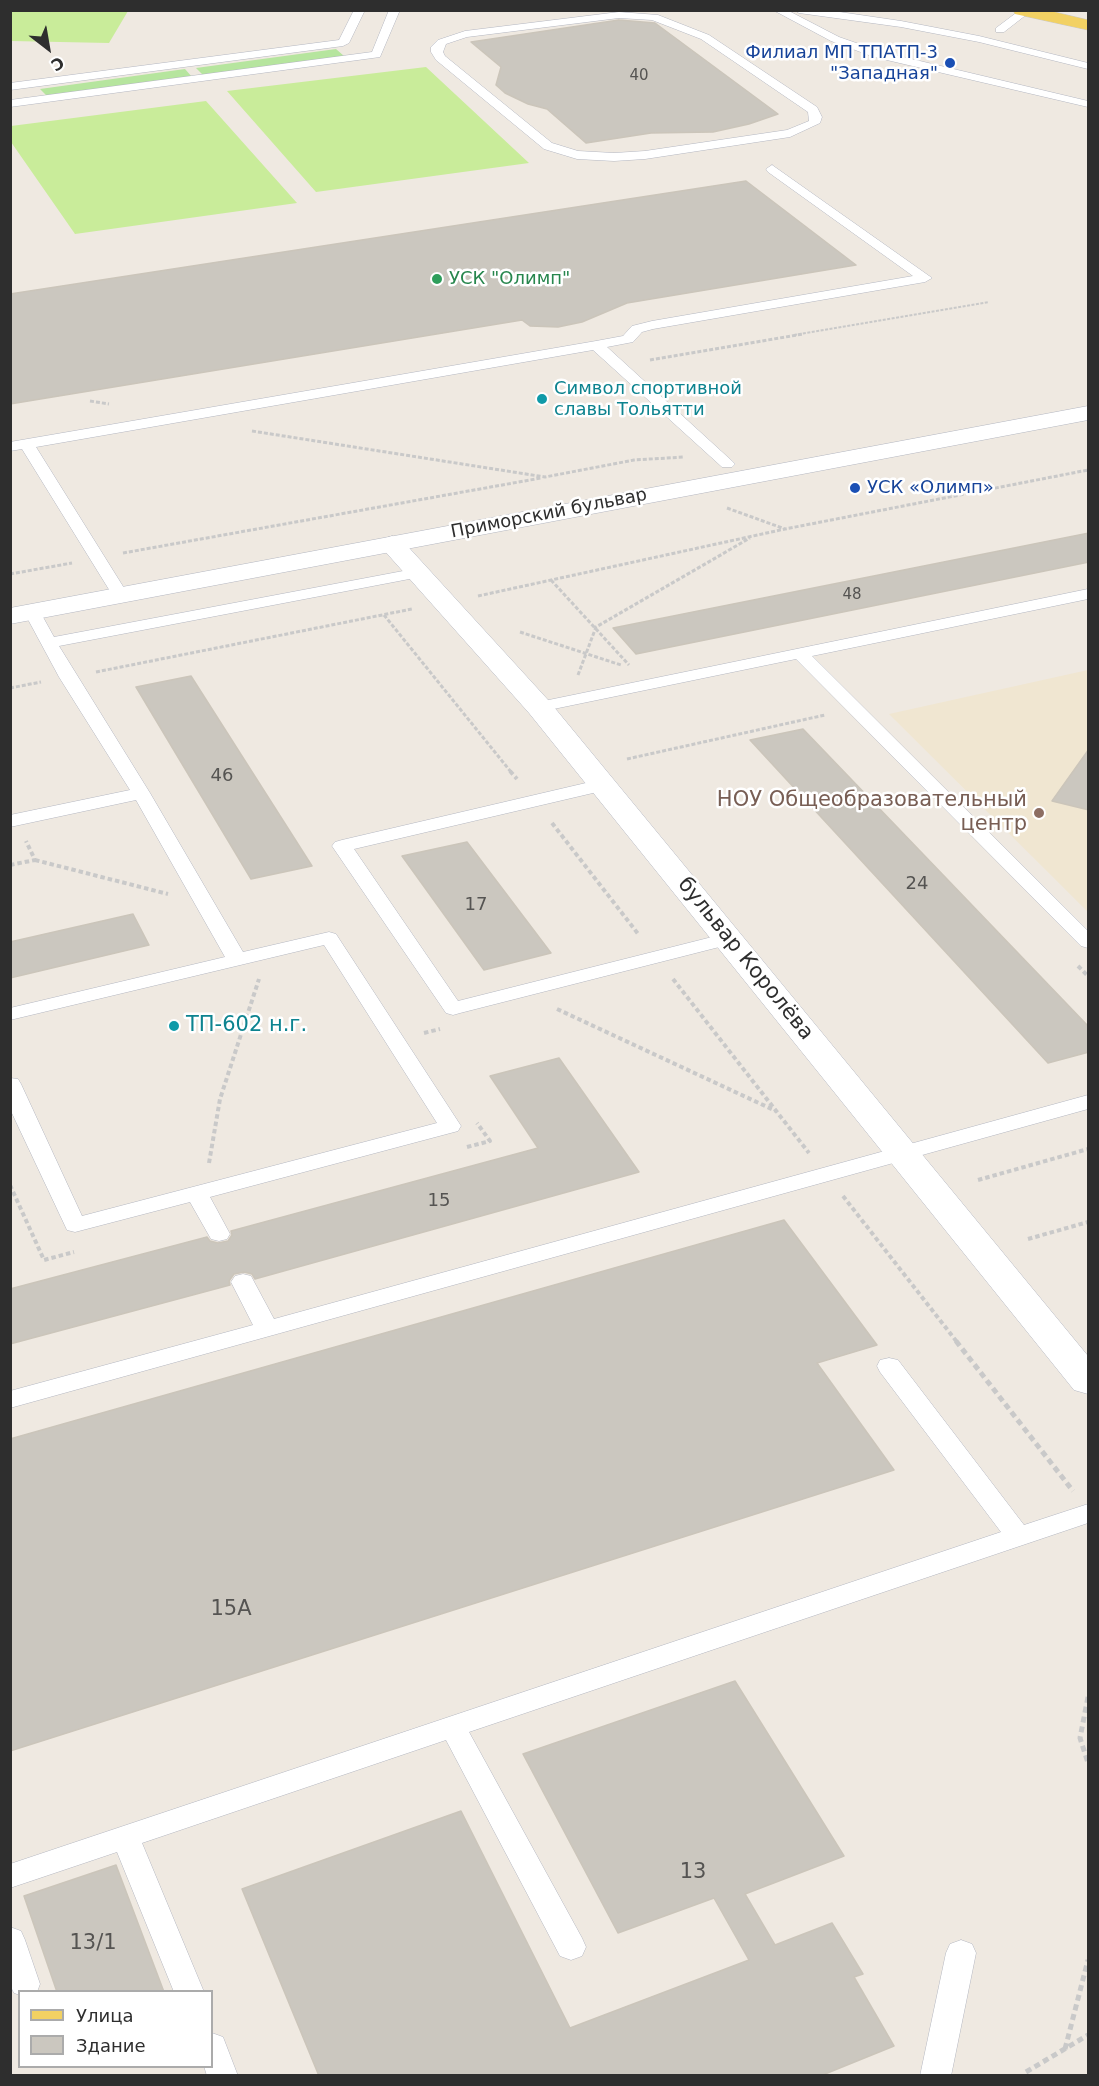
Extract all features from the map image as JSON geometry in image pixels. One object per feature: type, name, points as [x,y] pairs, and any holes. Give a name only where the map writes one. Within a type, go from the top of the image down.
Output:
[{"type":"main road","points":[[1024,11],[1089,25]]},
{"type":"main road","points":[[10,597],[1089,395]]},
{"type":"main road","name":"Приморский бульвар","points":[[21,614],[109,577],[392,544],[1089,413]]},
{"type":"main road","name":"бульвар Королёва","points":[[392,544],[539,707],[1089,1381]]},
{"type":"lane","points":[[10,87],[343,44],[360,10]]},
{"type":"lane","points":[[10,104],[376,55],[395,10]]},
{"type":"lane","points":[[554,23],[559,10]]},
{"type":"lane","points":[[778,10],[835,39],[878,55],[1089,104]]},
{"type":"lane","points":[[799,10],[902,24],[979,39],[1089,66]]},
{"type":"lane","points":[[1000,30],[1024,11]]},
{"type":"lane","points":[[619,15],[654,17],[672,22],[705,38],[813,110],[816,117],[813,123],[805,129],[773,136],[645,154],[614,157],[578,155],[548,146],[440,58],[437,52],[437,47],[451,38],[554,23],[619,15]]},
{"type":"lane","points":[[109,577],[19,446],[596,345],[628,339],[637,329],[652,325],[925,278],[772,169]]},
{"type":"lane","points":[[596,345],[727,464]]},
{"type":"lane","points":[[49,643],[419,573]]},
{"type":"lane","points":[[539,707],[1089,594]]},
{"type":"lane","points":[[21,614],[49,643],[141,793],[204,903],[247,957]]},
{"type":"lane","points":[[799,653],[1089,942]]},
{"type":"lane","points":[[603,785],[342,846],[453,1009],[728,939]]},
{"type":"lane","points":[[10,821],[141,793]]},
{"type":"lane","points":[[10,1014],[329,938],[450,1126],[75,1225],[10,1084]]},
{"type":"lane","points":[[10,1400],[1089,1102]]},
{"type":"lane","points":[[206,1190],[219,1234]]},
{"type":"lane","points":[[243,1282],[267,1329]]},
{"type":"lane","points":[[889,1366],[1018,1537]]},
{"type":"lane","points":[[10,1876],[126,1839],[1018,1537],[1081,1502]]},
{"type":"lane","points":[[453,1728],[571,1947]]},
{"type":"lane","points":[[126,1839],[188,1990]]},
{"type":"lane","points":[[10,1940],[25,1984]]},
{"type":"lane","points":[[935,2076],[961,1953]]},
{"type":"lane","points":[[213,2050],[223,2076]]},
{"type":"path","points":[[250,430],[545,477]]},
{"type":"path","points":[[10,574],[109,577],[545,477],[634,460],[692,457],[683,449]]},
{"type":"path","points":[[664,459],[669,464]]},
{"type":"path","points":[[10,688],[384,615],[754,536],[1089,470]]},
{"type":"path","points":[[723,506],[785,530]]},
{"type":"path","points":[[575,683],[596,627],[754,536]]},
{"type":"path","points":[[520,632],[633,669],[551,579]]},
{"type":"path","points":[[384,615],[535,801],[1081,1502]]},
{"type":"path","points":[[627,759],[829,714]]},
{"type":"path","points":[[35,860],[204,903]]},
{"type":"path","points":[[206,1190],[220,1099],[262,971],[247,957]]},
{"type":"path","points":[[978,1180],[1089,1149]]},
{"type":"path","points":[[1028,1239],[1089,1222]]},
{"type":"path","points":[[1089,1697],[1080,1738],[1089,1763]]},
{"type":"path","points":[[1065,2049],[1089,1960]]},
{"type":"path","points":[[1026,2072],[1089,2035]]},
{"type":"shaded area","name":"НОУ Общеобразовательный центр","points":[[1088,670],[1088,912],[889,714]]},
{"type":"green space","points":[[11,10],[128,11],[109,43],[11,41]]},
{"type":"green space","points":[[336,49],[344,56],[203,75],[196,68]]},
{"type":"green space","points":[[426,67],[529,163],[316,192],[227,91]]},
{"type":"green space","points":[[185,69],[192,77],[47,96],[40,89]]},
{"type":"green space","points":[[206,101],[297,203],[75,234],[11,142],[11,126]]},
{"type":"building","points":[[619,20],[655,23],[778,114],[749,124],[713,132],[651,133],[586,143],[547,109],[528,104],[505,93],[496,85],[501,67],[471,42]]},
{"type":"building","name":"УСК \"Олимп\"","points":[[746,181],[856,265],[627,303],[582,322],[558,327],[530,326],[522,320],[10,404],[10,294]]},
{"type":"building","points":[[1089,533],[1089,562],[636,654],[613,628]]},
{"type":"building","points":[[191,676],[312,866],[251,879],[136,687]]},
{"type":"building","points":[[803,729],[1089,1027],[1089,1052],[1048,1063],[750,740]]},
{"type":"building","points":[[1089,749],[1089,810],[1052,801]]},
{"type":"building","points":[[467,842],[551,953],[484,970],[402,856]]},
{"type":"building","points":[[133,914],[149,945],[10,978],[10,942]]},
{"type":"building","points":[[559,1058],[639,1172],[255,1279],[252,1274],[244,1272],[234,1274],[229,1281],[230,1285],[10,1344],[10,1289],[207,1237],[210,1241],[218,1243],[228,1241],[232,1235],[231,1231],[538,1148],[490,1076]]},
{"type":"building","points":[[784,1220],[877,1345],[817,1363],[894,1470],[10,1751],[10,1439]]},
{"type":"building","points":[[735,1681],[844,1856],[745,1894],[775,1945],[832,1923],[863,1974],[854,1977],[894,2046],[820,2076],[319,2076],[242,1889],[461,1811],[570,2028],[749,1960],[714,1898],[618,1933],[523,1754]]},
{"type":"building","points":[[116,1865],[163,1990],[56,1990],[24,1896]]},
{"type":"place","name":"Филиал МП ТПАТП-3 \"Западная\"","points":[[950,63]]},
{"type":"place","name":"УСК \"Олимп\"","points":[[437,279]]},
{"type":"place","name":"Символ спортивной славы Тольятти","points":[[542,399]]},
{"type":"place","name":"УСК «Олимп»","points":[[855,488]]},
{"type":"place","name":"НОУ Общеобразовательный центр","points":[[1039,813]]},
{"type":"place","name":"ТП-602 н.г.","points":[[174,1026]]}]
